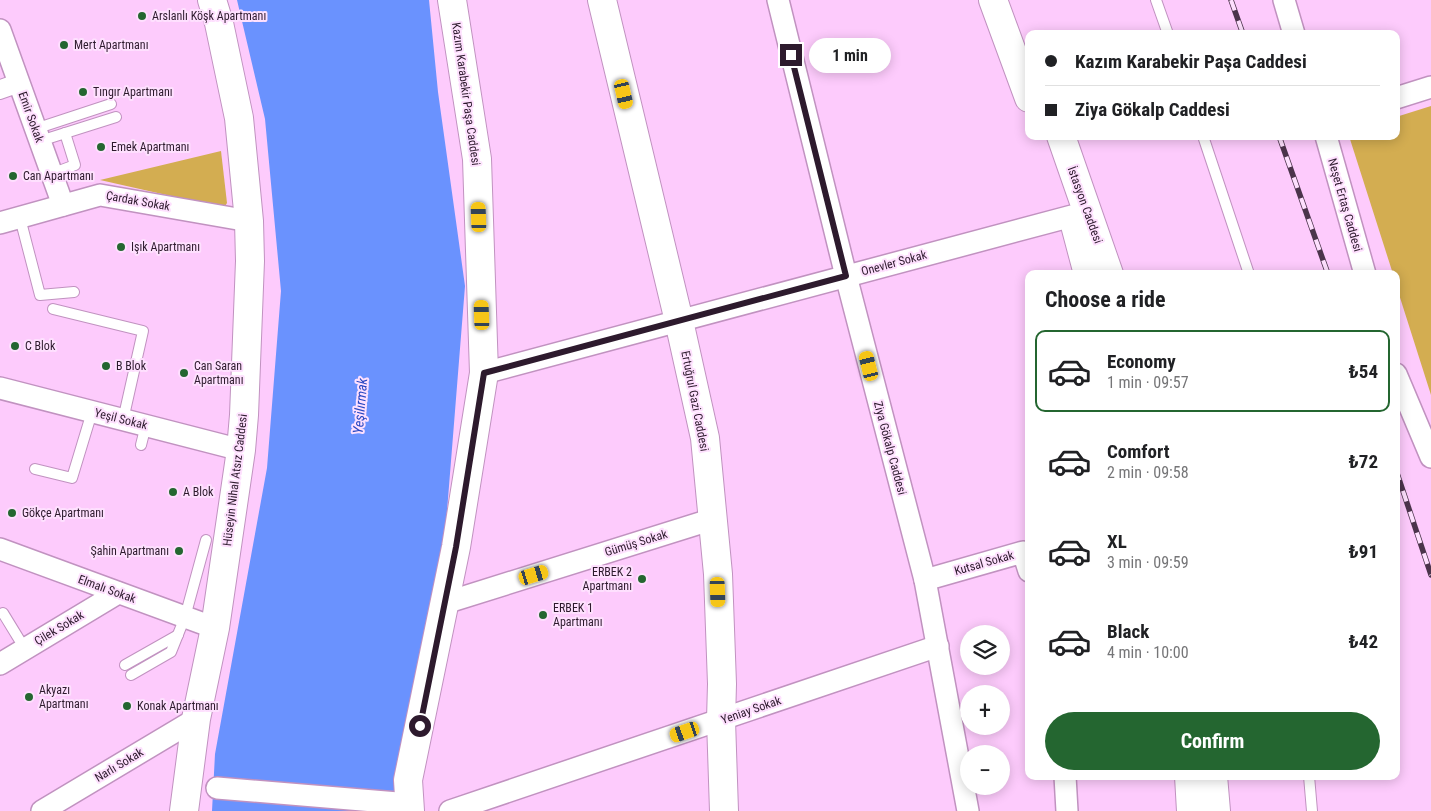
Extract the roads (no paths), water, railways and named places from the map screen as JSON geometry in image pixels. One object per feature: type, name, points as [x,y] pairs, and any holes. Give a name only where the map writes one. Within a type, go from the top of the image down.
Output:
[{"type":"street","name":"Hüseyin Nihal Atsız Caddesi","points":[[184,811],[196,720],[215,628],[241,450],[250,261],[249,221],[239,118],[219,23],[212,0]]},
{"type":"street","name":"Kazım Karabekir Paşa Caddesi","points":[[410,808],[408,780],[456,547],[484,373],[477,159],[452,0]]},
{"type":"street","name":"Ertuğrul Gazi Caddesi","points":[[602,0],[705,438],[718,574],[724,811]]},
{"type":"street","name":"Ziya Gökalp Caddesi","points":[[778,0],[846,276],[925,580],[968,811]]},
{"type":"street","points":[[998,0],[1025,42]]},
{"type":"street","points":[[998,0],[1025,85]]},
{"type":"street","points":[[1284,0],[1293,30]]},
{"type":"street","name":"Emir Sokak","points":[[0,30],[13,84],[37,135],[62,205]]},
{"type":"street","points":[[1400,97],[1431,88]]},
{"type":"street","name":"İstasyon Caddesi","points":[[1044,140],[1072,216],[1087,270]]},
{"type":"street","name":"İstasyon Caddesi","points":[[1061,140],[1108,270]]},
{"type":"street","name":"Neşet Ertaş Caddesi","points":[[1327,140],[1364,270]]},
{"type":"street","name":"Çardak Sokak","points":[[10,220],[100,195],[249,221]]},
{"type":"street","name":"Onevler Sokak","points":[[484,373],[1072,216]]},
{"type":"street","points":[[1400,383],[1431,457]]},
{"type":"street","name":"Yeşil Sokak","points":[[0,388],[123,420],[144,435],[241,450]]},
{"type":"street","name":"Gümüş Sokak","points":[[445,603],[712,519]]},
{"type":"street","name":"Elmalı Sokak","points":[[0,550],[118,593],[181,626],[215,628]]},
{"type":"street","name":"Kutsal Sokak","points":[[925,580],[1023,552],[1025,558]]},
{"type":"street","name":"Çilek Sokak","points":[[0,664],[118,593]]},
{"type":"street","name":"Yeniay Sokak","points":[[450,811],[938,646]]},
{"type":"street","name":"Narlı Sokak","points":[[42,811],[196,720]]},
{"type":"street","points":[[1065,780],[1067,811]]},
{"type":"street","points":[[1189,780],[1191,811]]},
{"type":"street","points":[[1213,780],[1216,811]]},
{"type":"street","points":[[217,788],[410,808]]},
{"type":"lane","points":[[1156,0],[1167,30]]},
{"type":"lane","points":[[0,94],[13,84]]},
{"type":"lane","points":[[37,135],[111,104]]},
{"type":"lane","points":[[37,135],[65,133],[116,116]]},
{"type":"lane","points":[[51,174],[75,165],[65,133]]},
{"type":"lane","points":[[1204,140],[1248,270]]},
{"type":"lane","points":[[10,220],[40,295],[74,292]]},
{"type":"lane","points":[[53,309],[143,331],[123,420]]},
{"type":"lane","points":[[35,469],[72,478],[92,412]]},
{"type":"lane","points":[[131,675],[171,652],[181,626],[206,540]]},
{"type":"lane","points":[[3,613],[25,649]]},
{"type":"lane","points":[[125,666],[181,626]]},
{"type":"lane","points":[[1309,780],[1312,811]]},
{"type":"water","name":"Yeşilırmak","points":[[237,0],[429,0],[438,92],[465,286],[445,536],[398,811],[212,811],[215,754],[267,468],[281,291],[265,119]]},
{"type":"railway","points":[[1231,0],[1242,30]]},
{"type":"railway","points":[[1280,140],[1327,270]]},
{"type":"railway","points":[[1400,482],[1431,575]]},
{"type":"place","name":"Arslanlı Köşk Apartmanı","points":[[142,16]]},
{"type":"place","name":"Mert Apartmanı","points":[[64,45]]},
{"type":"place","name":"Tıngır Apartmanı","points":[[83,92]]},
{"type":"place","name":"Emek Apartmanı","points":[[101,147]]},
{"type":"place","name":"Can Apartmanı","points":[[13,176]]},
{"type":"place","name":"Işık Apartmanı","points":[[121,247]]},
{"type":"place","name":"C Blok","points":[[15,346]]},
{"type":"place","name":"B Blok","points":[[106,366]]},
{"type":"place","name":"Can Saran Apartmanı","points":[[184,373]]},
{"type":"place","name":"A Blok","points":[[173,492]]},
{"type":"place","name":"Gökçe Apartmanı","points":[[12,513]]},
{"type":"place","name":"Şahin Apartmanı","points":[[179,551]]},
{"type":"place","name":"ERBEK 2 Apartmanı","points":[[642,579]]},
{"type":"place","name":"ERBEK 1 Apartmanı","points":[[543,615]]},
{"type":"place","name":"Akyazı Apartmanı","points":[[29,697]]},
{"type":"place","name":"Konak Apartmanı","points":[[127,706]]}]
